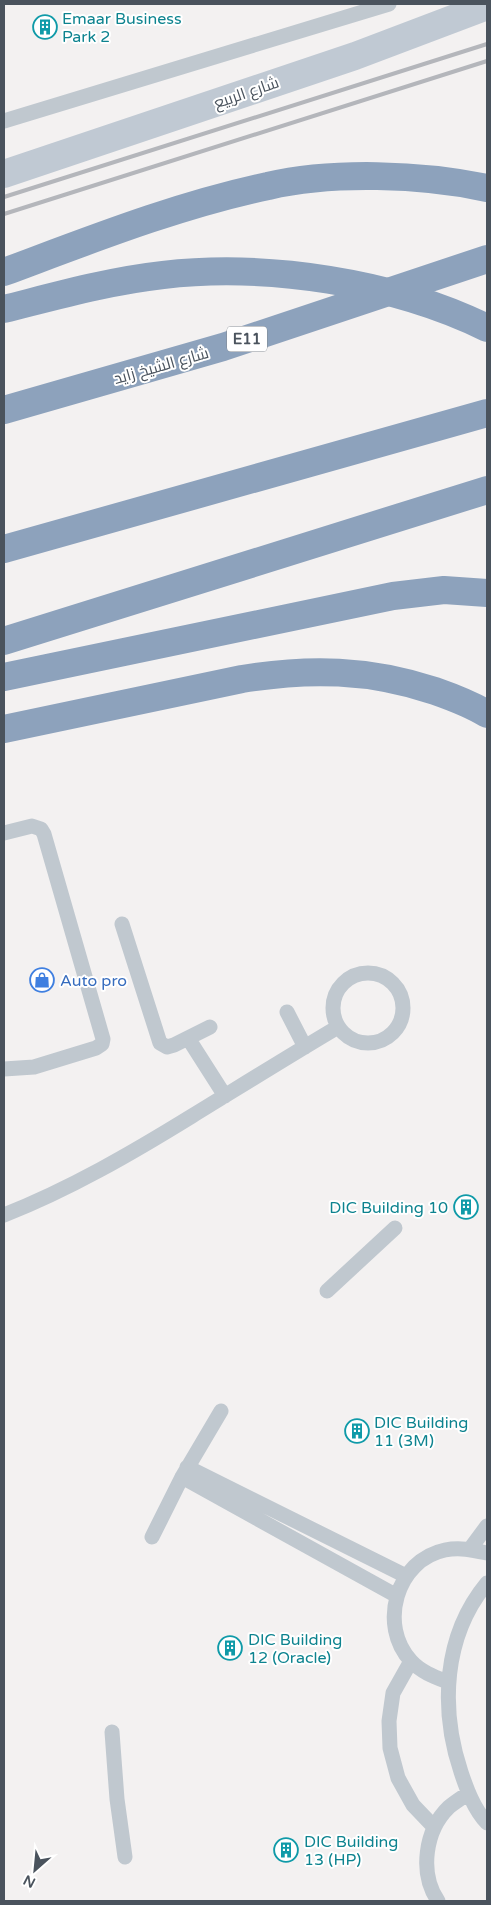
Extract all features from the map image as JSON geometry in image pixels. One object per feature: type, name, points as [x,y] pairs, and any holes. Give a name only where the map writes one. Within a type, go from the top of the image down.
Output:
[{"type":"highway","points":[[4,272],[146,221],[269,185],[320,179],[370,177],[421,178],[487,188]]},
{"type":"highway","name":"شارع الشيخ زايد","points":[[4,410],[223,347],[487,259]]},
{"type":"highway","points":[[4,309],[108,284],[163,275],[228,272],[292,275],[356,285],[418,301],[487,328]]},
{"type":"highway","points":[[4,549],[487,412]]},
{"type":"highway","points":[[4,641],[487,490]]},
{"type":"highway","points":[[4,677],[393,596],[444,590],[487,593]]},
{"type":"highway","points":[[4,729],[242,679],[312,671],[348,672],[418,685],[451,697],[487,714]]},
{"type":"main road","name":"شارع الربيع","points":[[4,174],[355,56],[487,6]]},
{"type":"lane","points":[[4,121],[389,4]]},
{"type":"lane","points":[[4,833],[32,826],[41,829],[44,834],[103,1039],[102,1044],[87,1051],[34,1067],[4,1069]]},
{"type":"lane","points":[[122,924],[160,1043],[167,1047],[210,1027]]},
{"type":"lane","points":[[369,973],[381,976],[391,982],[399,992],[403,1003],[403,1015],[399,1027],[380,1042],[368,1044],[356,1041],[345,1035],[338,1026],[333,1002],[338,990],[346,981],[357,975],[369,973]]},
{"type":"lane","points":[[287,1012],[305,1047]]},
{"type":"lane","points":[[4,1215],[39,1200],[129,1154],[338,1026]]},
{"type":"lane","points":[[188,1038],[225,1096]]},
{"type":"lane","points":[[327,1291],[396,1228]]},
{"type":"lane","points":[[152,1537],[184,1472],[221,1411]]},
{"type":"lane","points":[[184,1472],[406,1576]]},
{"type":"lane","points":[[184,1472],[396,1596]]},
{"type":"lane","points":[[470,1549],[487,1526]]},
{"type":"lane","points":[[448,1682],[428,1674],[411,1661],[399,1642],[394,1619],[396,1596],[406,1576],[421,1561],[444,1550],[470,1549],[487,1554]]},
{"type":"lane","points":[[487,1583],[464,1620],[453,1653],[448,1682],[448,1714],[452,1741],[468,1793],[487,1823]]},
{"type":"lane","points":[[411,1661],[393,1692],[389,1721],[390,1748],[398,1778],[413,1805],[434,1827]]},
{"type":"lane","points":[[112,1732],[117,1799],[125,1857]]},
{"type":"lane","points":[[435,1900],[428,1876],[427,1859],[427,1851],[434,1827],[449,1808],[468,1793]]},
{"type":"railway","points":[[4,197],[487,44]]},
{"type":"railway","points":[[4,214],[487,61]]},
{"type":"place","name":"Emaar Business Park 2","points":[[45,27]]},
{"type":"place","name":"Auto pro","points":[[42,980]]},
{"type":"place","name":"DIC Building 10","points":[[466,1207]]},
{"type":"place","name":"DIC Building 11 (3M)","points":[[357,1431]]},
{"type":"place","name":"DIC Building 12 (Oracle)","points":[[230,1648]]},
{"type":"place","name":"DIC Building 13 (HP)","points":[[286,1850]]}]
